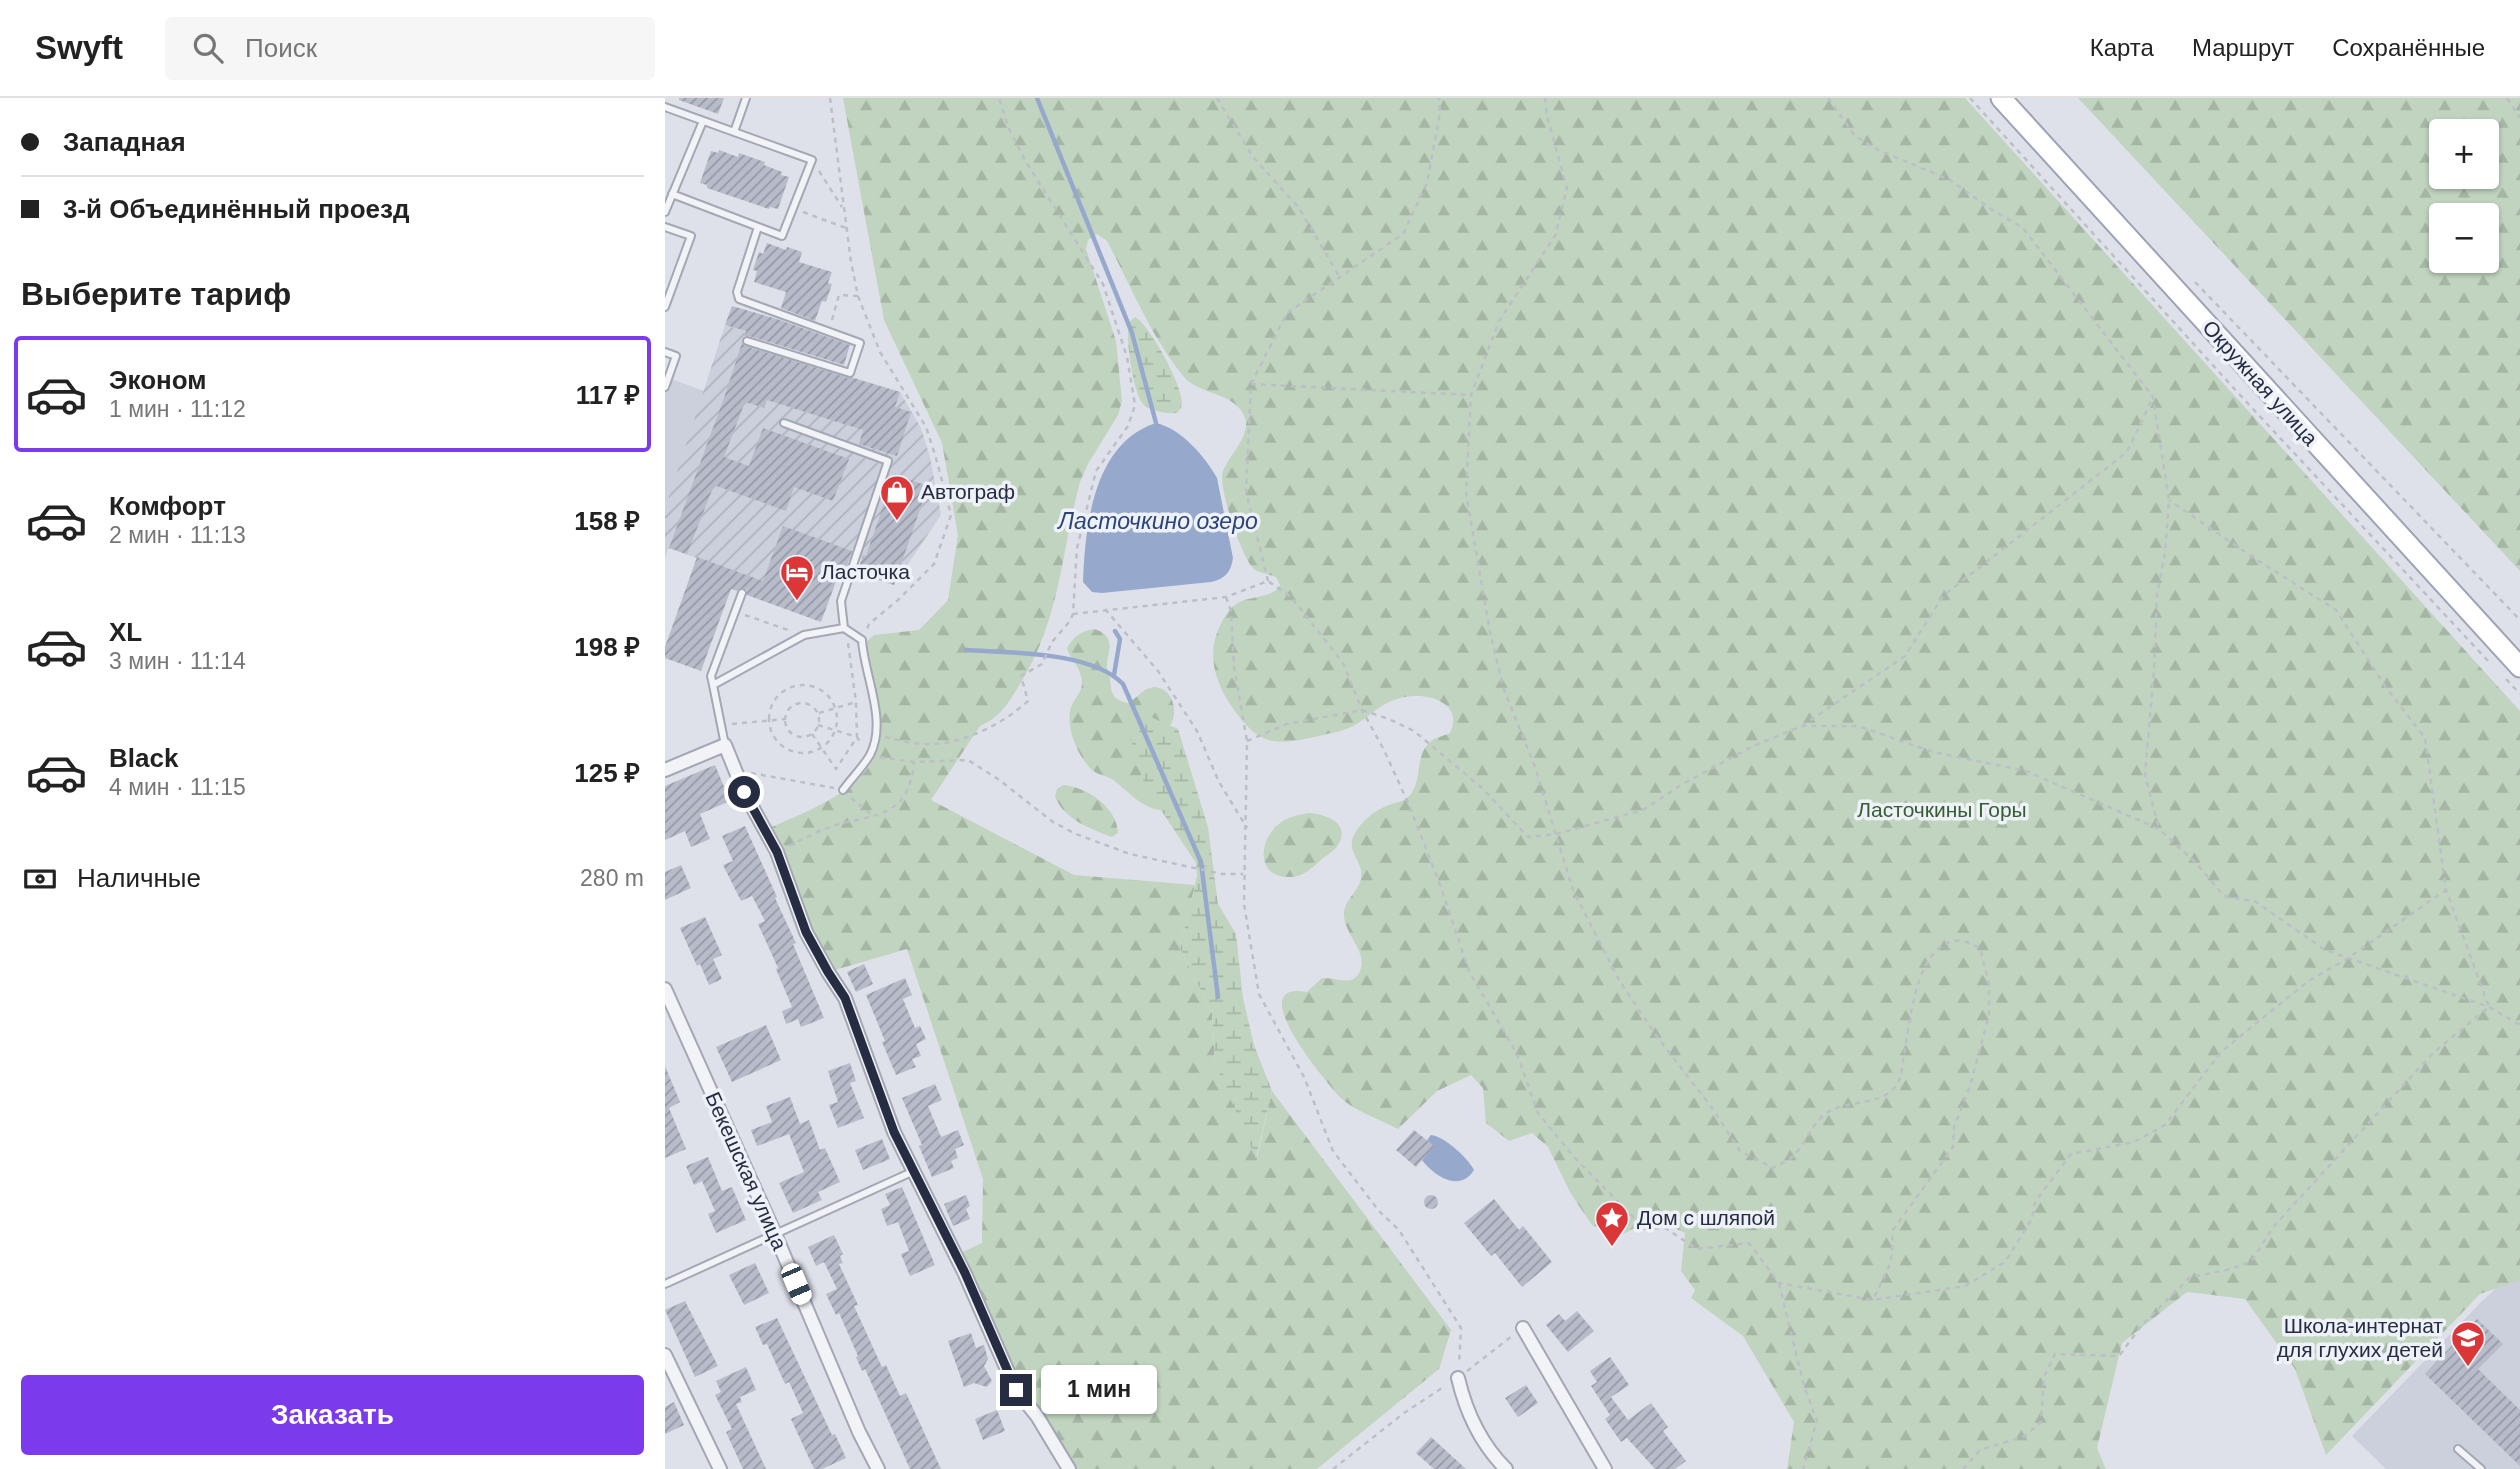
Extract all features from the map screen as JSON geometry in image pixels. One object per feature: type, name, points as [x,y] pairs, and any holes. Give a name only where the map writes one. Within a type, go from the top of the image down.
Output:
[{"type":"main road","name":"Окружная улица","points":[[2001,98],[2520,667]]},
{"type":"street","points":[[665,770],[725,745],[734,770],[777,852],[806,932],[845,998],[894,1132],[965,1273],[1016,1390],[1037,1416],[1069,1469]]},
{"type":"street","name":"Бекешская улица","points":[[665,989],[775,1234],[859,1432],[879,1469]]},
{"type":"street","points":[[1523,1328],[1598,1466]]},
{"type":"street","points":[[665,1355],[720,1469]]},
{"type":"street","points":[[1458,1378],[1462,1397],[1480,1435],[1491,1453],[1506,1469]]},
{"type":"lane","points":[[668,98],[665,106],[812,160],[782,236],[672,194]]},
{"type":"lane","points":[[734,132],[746,98]]},
{"type":"lane","points":[[665,212],[703,121]]},
{"type":"lane","points":[[665,227],[691,236],[665,307]]},
{"type":"lane","points":[[747,341],[851,373],[860,343],[739,299],[737,292],[758,227]]},
{"type":"lane","points":[[665,352],[676,356],[665,387]]},
{"type":"lane","points":[[784,423],[888,461],[841,601],[844,628]]},
{"type":"lane","points":[[725,745],[711,676],[742,593]]},
{"type":"lane","points":[[713,685],[804,635],[844,628],[862,640],[863,658],[875,713],[876,736],[870,754],[843,790]]},
{"type":"lane","points":[[665,1284],[914,1171]]},
{"type":"lane","points":[[2458,1449],[2481,1469]]},
{"type":"path","points":[[830,98],[851,262],[859,296],[880,352],[926,427],[951,515],[934,564],[869,624],[862,640]]},
{"type":"path","points":[[876,736],[928,744],[955,741],[1011,716],[1028,701],[1021,677],[1042,664],[1047,651],[1073,614],[1077,548],[1096,471],[1128,426],[1135,405],[1127,357],[1103,284],[1026,162],[1009,129],[999,98]]},
{"type":"path","points":[[1217,98],[1253,157],[1299,208],[1339,277]]},
{"type":"path","points":[[1439,98],[1440,113],[1427,183],[1403,234],[1286,313],[1251,384],[1246,492],[1268,581],[1291,597],[1343,663],[1362,710],[1409,805],[1441,887],[1469,971],[1517,1054],[1538,1112],[1573,1156],[1644,1229],[1665,1228],[1697,1249],[1749,1243],[1779,1283],[1804,1386],[1817,1421],[1803,1469]]},
{"type":"path","points":[[1545,98],[1547,116],[1567,188],[1555,236],[1499,321],[1471,395],[1466,493],[1490,632],[1503,687],[1535,767],[1573,890],[1619,980],[1740,1151],[1773,1168],[1793,1157],[1807,1133],[1824,1115],[1847,1103],[1879,1099],[1898,1084],[1915,990],[1926,965],[1940,945],[1958,940],[1980,947],[1989,984],[1989,1015],[1970,1086],[1954,1127],[1953,1147],[1893,1230],[1891,1262],[1873,1300]]},
{"type":"path","points":[[1828,98],[1855,136],[1878,150],[1950,180],[2023,228],[2153,397],[2169,500],[2165,553],[2157,595],[2145,775],[2158,829]]},
{"type":"path","points":[[1970,98],[2241,395],[2492,664]]},
{"type":"path","points":[[2507,98],[2520,118]]},
{"type":"path","points":[[812,160],[844,210]]},
{"type":"path","points":[[793,208],[847,229]]},
{"type":"path","points":[[2194,281],[2520,620]]},
{"type":"path","points":[[828,331],[839,295],[859,296]]},
{"type":"path","points":[[1251,384],[1471,395]]},
{"type":"path","points":[[1247,741],[1287,724],[1362,710],[1414,731],[1482,788],[1528,837],[1556,834],[1643,810],[1693,778],[1753,747],[1802,726],[1905,656],[1943,596],[2127,452],[2153,397]]},
{"type":"path","points":[[2169,500],[2336,610],[2385,685],[2425,738],[2447,890],[2489,1007]]},
{"type":"path","points":[[1073,614],[1226,597],[1268,581]]},
{"type":"path","points":[[1226,597],[1231,611],[1234,667],[1247,741],[1244,904],[1259,994],[1304,1077],[1333,1151],[1379,1211],[1399,1230],[1461,1328],[1458,1378]]},
{"type":"path","points":[[1104,609],[1158,671],[1197,731],[1219,782],[1247,828]]},
{"type":"path","points":[[743,614],[804,635]]},
{"type":"path","points":[[848,642],[856,702],[857,737],[867,753],[914,762],[968,760],[1063,828],[1130,854],[1210,872],[1245,874]]},
{"type":"path","points":[[2501,674],[2520,694]]},
{"type":"path","points":[[803,684],[823,691],[836,708],[838,719],[835,731],[822,748],[802,753],[783,747],[775,739],[769,720],[770,709],[782,691],[803,684]]},
{"type":"path","points":[[818,714],[856,702]]},
{"type":"path","points":[[799,703],[811,705],[818,714],[818,725],[812,734],[796,736],[788,729],[785,719],[790,709],[799,703]]},
{"type":"path","points":[[730,724],[785,719]]},
{"type":"path","points":[[818,725],[857,737]]},
{"type":"path","points":[[1802,726],[1858,726],[1933,752],[2026,771],[2158,829],[2196,863],[2224,896],[2256,902],[2325,950],[2489,1007],[2520,1025]]},
{"type":"path","points":[[812,734],[836,769],[857,737]]},
{"type":"path","points":[[777,852],[832,827],[873,817],[891,809],[910,785],[914,762]]},
{"type":"path","points":[[734,770],[843,790],[873,817]]},
{"type":"path","points":[[1779,1283],[1873,1300],[1965,1286],[2005,1262],[2032,1219],[2035,1202],[2071,1154],[2134,1142],[2165,1125],[2221,1052],[2307,982],[2348,958],[2447,890]]},
{"type":"path","points":[[1963,1469],[1980,1450],[2025,1436],[2041,1422],[2043,1377],[2055,1354],[2119,1356],[2141,1326],[2190,1277],[2251,1262],[2273,1227],[2433,1053],[2489,1007]]},
{"type":"path","points":[[1333,1469],[1404,1413],[1458,1378],[1523,1328]]},
{"type":"shaded area","points":[[725,325],[745,331],[743,343],[900,392],[921,428],[930,457],[941,515],[906,567],[901,566],[894,585],[860,574],[865,559],[846,553],[763,581],[665,547],[665,509]]},
{"type":"shaded area","points":[[665,377],[724,398],[665,558]]},
{"type":"shaded area","name":"Школа-интернат для глухих детей","points":[[2520,1267],[2520,1469],[2386,1469],[2352,1436],[2482,1301]]},
{"type":"green space","name":"Ласточкины Горы","points":[[843,98],[1965,98],[2520,711],[2520,1280],[2480,1294],[2326,1455],[2295,1369],[2245,1299],[2187,1292],[2122,1343],[2097,1448],[2106,1469],[1787,1469],[1794,1422],[1743,1336],[1691,1298],[1695,1290],[1681,1271],[1685,1233],[1654,1218],[1619,1236],[1592,1225],[1571,1194],[1548,1147],[1532,1133],[1509,1141],[1486,1123],[1483,1088],[1471,1075],[1437,1091],[1398,1129],[1360,1111],[1341,1098],[1320,1074],[1294,1035],[1285,1017],[1282,1002],[1289,993],[1307,992],[1322,978],[1353,979],[1360,971],[1362,964],[1359,950],[1344,916],[1346,905],[1361,878],[1352,839],[1361,825],[1373,814],[1386,806],[1405,800],[1410,795],[1416,782],[1422,753],[1435,738],[1450,733],[1452,713],[1440,701],[1410,696],[1387,703],[1347,729],[1278,742],[1258,735],[1240,718],[1217,679],[1213,661],[1214,642],[1225,616],[1234,606],[1267,595],[1280,585],[1276,577],[1257,571],[1247,560],[1223,490],[1223,471],[1245,432],[1245,418],[1234,403],[1184,377],[1151,328],[1107,241],[1097,234],[1088,240],[1086,249],[1116,341],[1122,401],[1118,415],[1080,482],[1051,613],[1032,663],[1006,706],[980,726],[931,800],[1074,875],[1195,885],[1180,948],[1212,1013],[1215,1063],[1257,1157],[1272,1091],[1451,1330],[1439,1369],[1317,1469],[1069,1469],[1016,1390],[956,1255],[982,1243],[983,1179],[907,949],[828,972],[765,830],[834,797],[864,773],[874,758],[879,741],[879,718],[862,646],[874,635],[919,630],[948,600],[958,535],[942,443],[884,320]]},
{"type":"green space","points":[[2078,98],[2520,98],[2520,571]]},
{"type":"green space","points":[[1135,317],[1149,331],[1172,371],[1182,404],[1176,413],[1150,409],[1144,405],[1136,390],[1128,340],[1129,322]]},
{"type":"green space","points":[[1094,629],[1102,632],[1109,641],[1107,668],[1112,692],[1116,698],[1128,703],[1145,690],[1155,687],[1168,693],[1174,706],[1169,727],[1167,811],[1146,805],[1113,780],[1093,771],[1073,739],[1071,707],[1081,689],[1082,678],[1067,649],[1078,635]]},
{"type":"green space","points":[[1149,716],[1178,729],[1208,827],[1218,904],[1236,934],[1243,998],[1254,1045],[1272,1091],[1256,1158],[1215,1063],[1212,1013],[1180,948],[1197,876],[1196,863],[1145,786],[1127,727]]},
{"type":"green space","points":[[1063,785],[1082,790],[1099,800],[1112,815],[1118,833],[1112,837],[1087,827],[1064,811],[1055,796],[1057,789]]},
{"type":"green space","points":[[1309,813],[1322,815],[1339,825],[1342,831],[1338,845],[1302,875],[1285,877],[1275,874],[1265,863],[1268,838],[1282,822]]},
{"type":"water","name":"Ласточкино озеро","points":[[1156,423],[1174,431],[1191,444],[1217,478],[1233,558],[1231,567],[1224,577],[1211,582],[1092,592],[1083,582],[1086,537],[1097,489],[1118,449],[1135,433]]},
{"type":"water","points":[[1431,1135],[1449,1144],[1467,1160],[1474,1170],[1468,1177],[1455,1181],[1447,1180],[1427,1166],[1422,1160],[1433,1146],[1427,1140]]},
{"type":"building","points":[[679,98],[724,98],[718,114]]},
{"type":"building","points":[[719,150],[738,157],[739,153],[765,162],[764,165],[789,177],[778,209],[769,209],[707,188],[707,185],[700,183],[711,151],[718,153]]},
{"type":"building","points":[[767,243],[802,252],[799,262],[832,272],[828,283],[832,284],[826,302],[822,301],[815,321],[781,308],[786,292],[754,282],[757,271],[753,270],[759,252],[763,254]]},
{"type":"building","points":[[732,306],[850,345],[844,365],[744,336],[746,331],[725,325]]},
{"type":"building","points":[[742,343],[900,392],[895,407],[911,412],[897,456],[859,444],[863,430],[767,400],[764,408],[745,402],[724,457],[749,466],[763,428],[849,459],[833,501],[794,487],[786,511],[714,485],[687,554],[669,548]]},
{"type":"building","name":"Автограф","points":[[894,474],[928,486],[894,585],[857,573],[863,555],[866,556]]},
{"type":"building","name":"Ласточка","points":[[783,526],[852,551],[846,569],[841,568],[821,622],[747,595],[747,590],[743,588],[737,591],[731,589],[701,671],[665,658],[665,647],[697,557],[763,581]]},
{"type":"building","points":[[715,765],[730,801],[700,814],[710,839],[691,847],[685,831],[665,840],[665,786]]},
{"type":"building","points":[[745,826],[796,943],[793,944],[824,1018],[801,1027],[798,1019],[786,1024],[782,1011],[792,1007],[758,924],[765,921],[752,896],[741,901],[723,865],[733,861],[722,836]]},
{"type":"building","points":[[681,865],[691,888],[665,900],[665,872]]},
{"type":"building","points":[[705,917],[722,955],[713,959],[722,979],[709,985],[680,928]]},
{"type":"building","points":[[864,964],[873,984],[856,992],[847,972]]},
{"type":"building","points":[[905,978],[912,995],[903,999],[915,1028],[920,1026],[926,1039],[916,1044],[921,1056],[912,1059],[916,1067],[896,1075],[866,995]]},
{"type":"building","points":[[766,1025],[781,1060],[732,1082],[716,1047]]},
{"type":"building","points":[[850,1063],[856,1081],[850,1083],[864,1118],[838,1128],[829,1105],[838,1102],[828,1071]]},
{"type":"building","points":[[665,1066],[680,1102],[669,1108],[686,1149],[665,1158]]},
{"type":"building","points":[[935,1084],[942,1100],[928,1106],[941,1137],[958,1130],[964,1145],[955,1149],[958,1158],[951,1161],[954,1168],[932,1177],[902,1098]]},
{"type":"building","points":[[790,1097],[800,1124],[809,1120],[820,1150],[825,1148],[840,1182],[818,1192],[822,1200],[793,1213],[779,1183],[804,1172],[789,1134],[757,1146],[751,1130],[772,1122],[766,1106]]},
{"type":"building","points":[[1414,1130],[1434,1146],[1416,1167],[1396,1150]]},
{"type":"building","points":[[882,1139],[890,1159],[863,1170],[855,1150]]},
{"type":"building","points":[[708,1157],[722,1191],[732,1187],[746,1220],[716,1233],[708,1214],[715,1211],[702,1181],[694,1185],[686,1166]]},
{"type":"building","points":[[902,1187],[935,1265],[910,1276],[901,1254],[909,1251],[898,1222],[887,1226],[881,1209],[890,1205],[885,1194]]},
{"type":"building","points":[[966,1195],[970,1206],[966,1209],[970,1219],[953,1226],[944,1204]]},
{"type":"building","points":[[1428,1195],[1434,1195],[1438,1202],[1434,1209],[1428,1209],[1424,1205],[1424,1199]]},
{"type":"building","points":[[1494,1199],[1519,1230],[1523,1226],[1552,1262],[1522,1287],[1495,1253],[1491,1256],[1464,1223]]},
{"type":"building","points":[[834,1235],[843,1254],[840,1256],[843,1263],[839,1264],[858,1305],[854,1306],[882,1367],[886,1365],[900,1396],[906,1393],[941,1469],[910,1469],[865,1369],[862,1371],[839,1313],[836,1315],[826,1294],[837,1289],[824,1262],[816,1266],[808,1247]]},
{"type":"building","points":[[755,1263],[769,1293],[744,1305],[729,1275]]},
{"type":"building","points":[[685,1301],[718,1366],[695,1377],[665,1310]]},
{"type":"building","points":[[1577,1311],[1594,1331],[1568,1352],[1546,1325],[1559,1314],[1565,1321]]},
{"type":"building","points":[[777,1318],[832,1435],[835,1434],[846,1458],[822,1469],[814,1469],[791,1419],[803,1413],[789,1382],[785,1384],[767,1344],[763,1345],[755,1327]]},
{"type":"building","points":[[2477,1319],[2503,1344],[2478,1369],[2520,1410],[2520,1466],[2425,1374]]},
{"type":"building","points":[[971,1333],[976,1348],[984,1345],[988,1359],[984,1366],[992,1381],[987,1387],[974,1383],[964,1387],[948,1341]]},
{"type":"building","points":[[1610,1357],[1629,1385],[1611,1397],[1628,1420],[1651,1403],[1668,1427],[1663,1431],[1686,1461],[1675,1469],[1655,1469],[1627,1438],[1621,1442],[1605,1419],[1610,1415],[1591,1386],[1597,1382],[1590,1371]]},
{"type":"building","points":[[746,1367],[756,1390],[740,1397],[742,1402],[736,1404],[766,1469],[743,1469],[726,1432],[732,1429],[715,1395],[721,1392],[716,1381]]},
{"type":"building","points":[[1526,1385],[1538,1403],[1518,1417],[1505,1398]]},
{"type":"building","points":[[674,1402],[684,1425],[665,1434],[665,1407]]},
{"type":"building","points":[[997,1410],[1005,1431],[983,1440],[975,1419]]},
{"type":"building","points":[[1431,1437],[1466,1469],[1434,1469],[1416,1453]]},
{"type":"waterway","points":[[1037,98],[1132,333],[1156,423]]},
{"type":"waterway","points":[[1114,675],[1120,639],[1115,631]]},
{"type":"waterway","points":[[966,650],[1027,653],[1071,660],[1109,673],[1123,684],[1201,862],[1218,997]]},
{"type":"place","name":"Автограф","points":[[897,522]]},
{"type":"place","name":"Ласточка","points":[[797,602]]},
{"type":"place","name":"Дом с шляпой","points":[[1612,1248]]},
{"type":"place","name":"Школа-интернат для глухих детей","points":[[2468,1368]]},
{"type":"route","points":[[744,792],[777,852],[806,932],[845,998],[894,1132],[965,1273],[1016,1390]]}]
